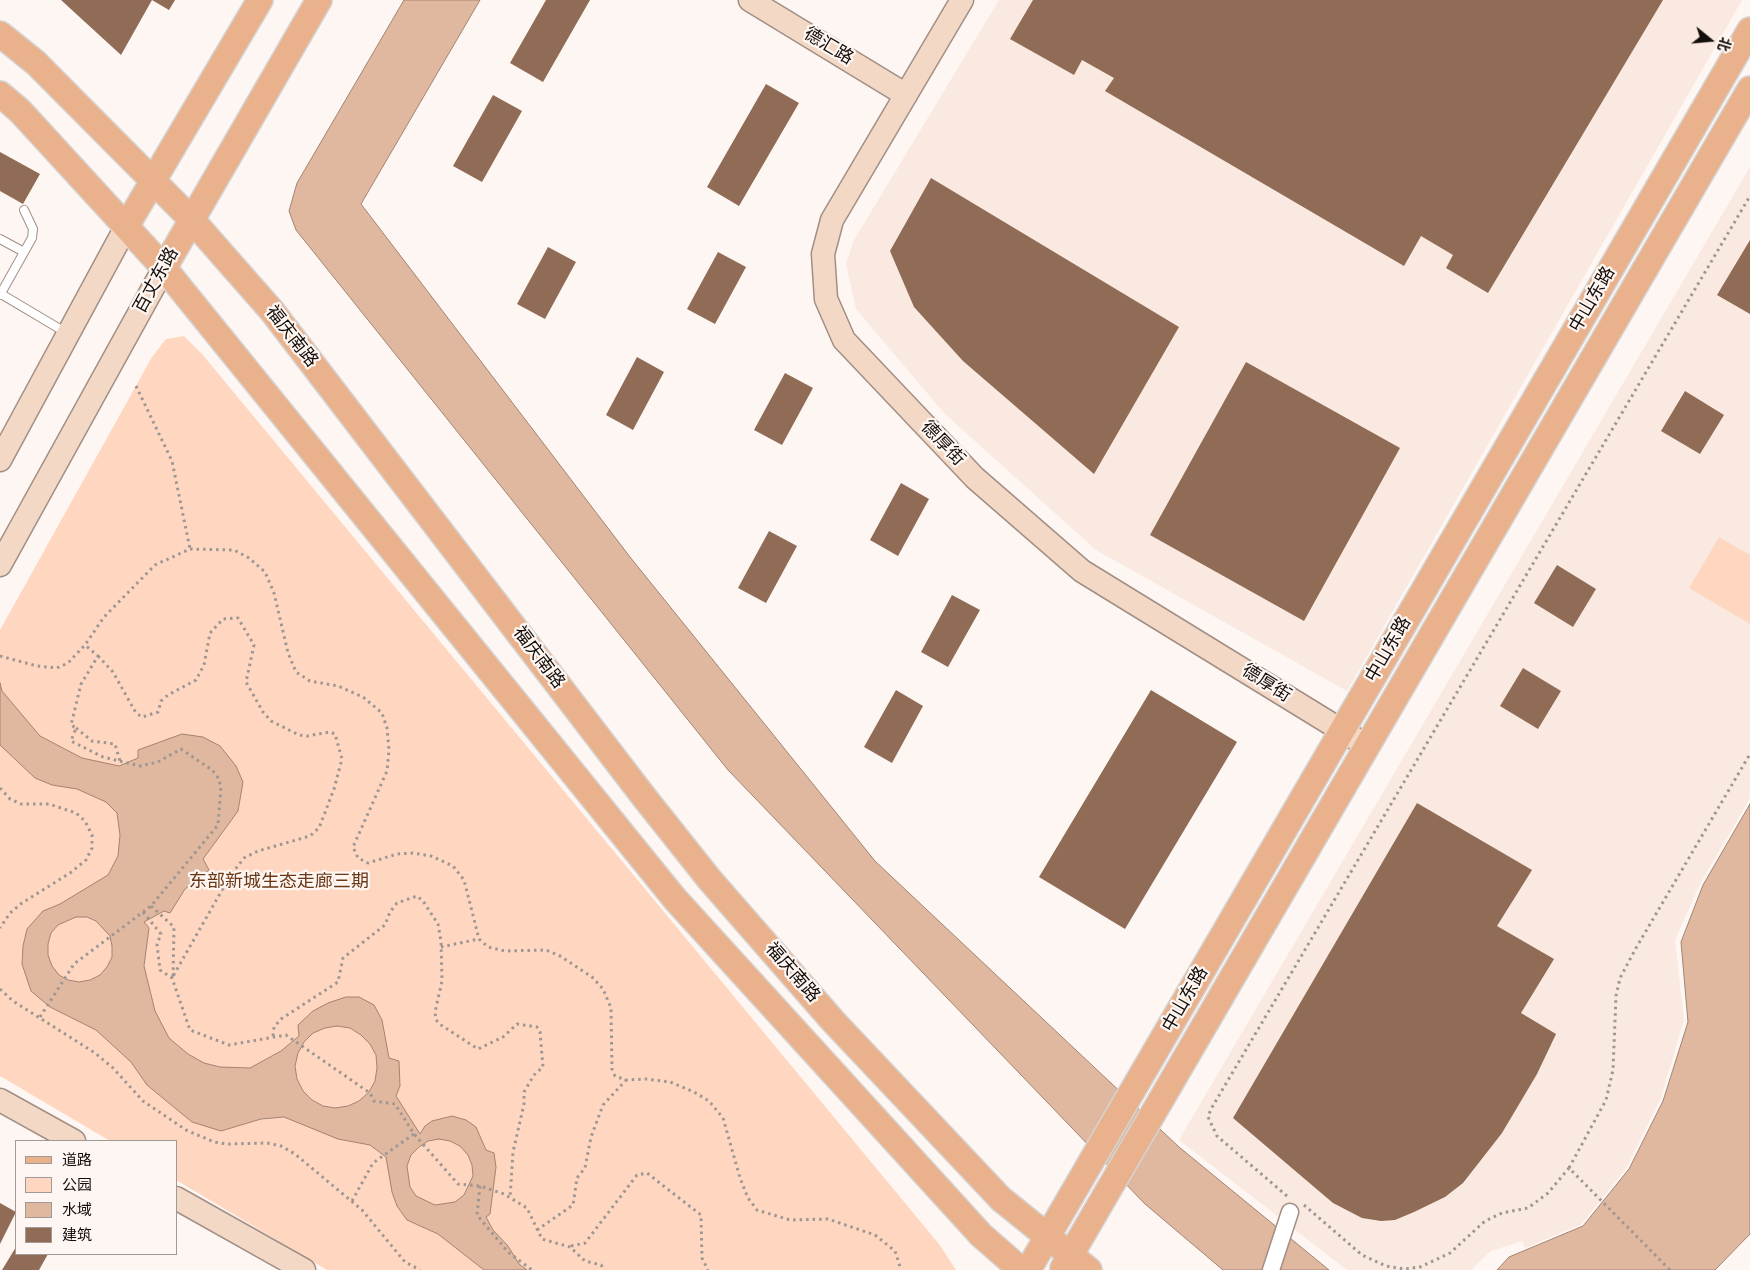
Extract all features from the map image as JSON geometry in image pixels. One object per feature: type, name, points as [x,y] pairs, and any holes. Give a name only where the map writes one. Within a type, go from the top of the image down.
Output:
[{"type":"main road","points":[[127,225],[260,0]]},
{"type":"main road","name":"百丈东路","points":[[164,268],[319,0]]},
{"type":"main road","name":"中山东路","points":[[1028,1270],[1750,30]]},
{"type":"main road","name":"福庆南路","points":[[0,34],[36,63],[153,180],[192,220],[272,311],[644,797],[710,880],[833,1021],[1001,1199],[1048,1237],[1074,1265]]},
{"type":"main road","name":"中山东路","points":[[1074,1265],[1114,1181],[1750,89]]},
{"type":"main road","name":"福庆南路","points":[[0,94],[20,111],[127,225],[164,268],[675,900],[981,1235],[1021,1270]]},
{"type":"street","name":"德汇路","points":[[750,0],[906,95]]},
{"type":"street","name":"德厚街","points":[[962,0],[832,220],[823,254],[826,299],[844,340],[975,478],[1082,571],[1367,746]]},
{"type":"street","points":[[0,460],[127,225]]},
{"type":"street","name":"百丈东路","points":[[0,565],[164,268]]},
{"type":"street","points":[[0,1100],[72,1140]]},
{"type":"street","points":[[178,1199],[304,1270]]},
{"type":"street","points":[[1271,1270],[1293,1207]]},
{"type":"lane","points":[[24,210],[33,229],[32,238],[0,294],[68,334]]},
{"type":"lane","points":[[1,241],[24,252]]},
{"type":"path","points":[[1750,196],[1211,1109],[1208,1117],[1218,1136],[1293,1207],[1302,1203],[1362,1255],[1386,1266],[1404,1269],[1420,1267],[1450,1253],[1472,1231],[1494,1217],[1502,1213],[1528,1208],[1548,1193],[1570,1168],[1606,1100],[1613,1070],[1616,996],[1620,978],[1750,754]]},
{"type":"path","points":[[136,386],[172,461],[190,549]]},
{"type":"path","points":[[0,656],[37,666],[57,668],[68,663],[85,645],[104,617],[155,565],[190,549],[213,548],[234,550],[249,558],[265,572],[274,592],[288,653],[296,672],[310,681],[338,686],[363,697],[382,712],[387,728],[388,771],[353,847],[358,858],[368,863],[397,854],[413,853],[431,856],[452,866],[464,880],[479,939],[488,947],[504,951],[546,950],[560,956],[592,977],[603,989],[611,1008],[612,1068],[615,1076],[626,1080],[646,1079],[670,1082],[709,1101],[723,1118],[740,1178],[748,1198],[757,1210],[790,1220],[828,1219],[875,1235],[894,1251],[901,1270]]},
{"type":"path","points":[[85,645],[113,672],[136,714],[142,717],[158,712],[161,701],[168,694],[196,680],[204,665],[210,633],[223,619],[238,618],[254,645],[246,682],[263,712],[271,721],[299,734],[307,736],[330,732],[335,734],[342,759],[334,790],[319,828],[310,836],[258,851],[244,858],[230,876],[172,978]]},
{"type":"path","points":[[98,656],[81,684],[71,724],[92,741],[115,744],[122,761]]},
{"type":"path","points":[[40,1017],[74,964],[151,906],[218,825],[221,786],[212,770],[181,749],[158,762],[140,766],[103,757],[71,741],[76,728]]},
{"type":"path","points":[[0,788],[10,800],[21,804],[49,804],[76,813],[85,821],[92,835],[92,848],[86,860],[70,873],[22,903],[10,913],[0,928]]},
{"type":"path","points":[[274,1036],[274,1027],[280,1019],[338,982],[343,958],[385,925],[390,912],[397,903],[417,896],[423,901],[438,924],[442,981],[435,1012],[436,1020],[441,1026],[478,1048],[503,1037],[517,1024],[537,1027],[540,1032],[544,1067],[534,1075],[524,1092],[524,1104],[513,1152],[510,1198]]},
{"type":"path","points":[[151,906],[174,927],[172,978],[190,1030],[229,1045],[286,1035],[370,1093],[374,1101],[395,1104],[414,1134],[458,1184],[480,1186],[510,1198],[527,1208],[542,1240],[570,1247],[585,1243],[637,1175],[647,1173],[701,1215],[702,1258],[708,1270]]},
{"type":"path","points":[[143,912],[161,934],[157,944],[160,970],[172,978]]},
{"type":"path","points":[[441,947],[479,939]]},
{"type":"path","points":[[0,989],[13,1001],[95,1053],[143,1101],[186,1130],[207,1139],[227,1144],[267,1143],[281,1146],[295,1154],[352,1201],[401,1257],[420,1270]]},
{"type":"path","points":[[537,1230],[573,1205],[577,1178],[585,1168],[591,1137],[604,1106],[626,1080]]},
{"type":"path","points":[[352,1201],[372,1163],[414,1134]]},
{"type":"path","points":[[1570,1168],[1670,1270]]},
{"type":"path","points":[[480,1186],[477,1215],[508,1252],[532,1270]]},
{"type":"path","points":[[570,1247],[585,1261],[601,1265],[605,1270]]},
{"type":"shaded area","points":[[999,0],[1742,0],[1347,691],[1096,550],[944,413],[856,309],[846,264],[854,240]]},
{"type":"shaded area","points":[[1750,167],[1750,798],[1700,884],[1675,940],[1684,1020],[1661,1098],[1627,1167],[1582,1224],[1525,1248],[1522,1241],[1491,1251],[1471,1270],[1347,1270],[1179,1140]]},
{"type":"green space","name":"东部新城生态走廊三期","points":[[184,336],[202,354],[939,1244],[956,1270],[327,1270],[178,1181],[178,1140],[108,1140],[0,1076],[0,630],[152,357],[166,339]]},
{"type":"green space","points":[[1719,537],[1750,555],[1750,624],[1689,588]]},
{"type":"water","points":[[404,0],[480,0],[361,204],[630,557],[875,861],[1179,1147],[1329,1270],[1223,1270],[1145,1204],[728,770],[296,230],[289,211],[297,183]]},
{"type":"water","points":[[0,683],[2,691],[40,736],[82,758],[119,766],[138,758],[138,750],[182,734],[203,737],[220,746],[236,766],[243,782],[238,811],[203,859],[209,870],[185,889],[170,913],[164,911],[144,922],[149,928],[144,966],[155,1011],[169,1038],[188,1054],[204,1063],[220,1067],[250,1068],[281,1051],[299,1036],[298,1025],[313,1011],[328,1003],[346,997],[359,997],[374,1005],[382,1020],[389,1058],[399,1061],[400,1086],[396,1096],[420,1134],[425,1126],[432,1121],[452,1116],[466,1120],[476,1127],[486,1150],[494,1153],[496,1167],[490,1214],[486,1217],[493,1230],[508,1246],[519,1264],[527,1270],[484,1270],[438,1234],[407,1220],[397,1206],[392,1192],[386,1157],[370,1145],[338,1139],[284,1117],[261,1119],[221,1131],[192,1122],[147,1085],[131,1062],[96,1030],[50,1007],[31,991],[22,964],[23,946],[27,929],[43,911],[60,904],[108,875],[118,856],[120,835],[117,813],[106,802],[77,789],[52,785],[35,778],[0,745]],"holes":[[[76,917],[87,917],[96,921],[110,936],[112,946],[112,957],[100,975],[90,980],[79,982],[68,980],[59,975],[52,966],[48,955],[51,933],[58,925]],[[337,1026],[350,1028],[370,1044],[376,1055],[375,1081],[369,1092],[359,1101],[348,1106],[335,1108],[323,1106],[312,1100],[303,1091],[297,1079],[295,1066],[298,1053],[304,1042],[313,1033]],[[439,1139],[450,1141],[460,1146],[468,1155],[472,1165],[473,1176],[464,1195],[455,1202],[435,1205],[416,1196],[410,1187],[407,1166],[411,1155],[428,1141]]]},
{"type":"water","points":[[1750,804],[1750,1234],[1715,1270],[1497,1270],[1509,1257],[1583,1226],[1629,1169],[1663,1101],[1688,1022],[1681,942],[1703,885]]},
{"type":"building","points":[[61,0],[152,0],[121,55]]},
{"type":"building","points":[[152,0],[175,0],[169,10]]},
{"type":"building","points":[[546,0],[590,0],[543,82],[510,63]]},
{"type":"building","points":[[1033,0],[1663,0],[1488,293],[1446,268],[1453,255],[1421,236],[1404,266],[1105,91],[1114,78],[1082,60],[1074,75],[1010,39]]},
{"type":"building","points":[[766,84],[799,103],[739,206],[707,187]]},
{"type":"building","points":[[493,95],[522,111],[482,182],[453,166]]},
{"type":"building","points":[[0,152],[40,174],[23,204],[0,191]]},
{"type":"building","points":[[931,178],[1179,327],[1094,474],[963,361],[914,307],[890,251]]},
{"type":"building","points":[[1750,240],[1750,314],[1717,295]]},
{"type":"building","points":[[548,247],[576,262],[545,319],[517,304]]},
{"type":"building","points":[[718,252],[746,267],[715,324],[687,309]]},
{"type":"building","points":[[637,357],[664,372],[633,430],[606,415]]},
{"type":"building","points":[[1246,362],[1400,448],[1304,621],[1150,535]]},
{"type":"building","points":[[785,373],[813,388],[782,445],[754,430]]},
{"type":"building","points":[[1685,391],[1724,415],[1700,454],[1661,431]]},
{"type":"building","points":[[901,483],[929,499],[898,556],[870,540]]},
{"type":"building","points":[[769,531],[797,546],[766,603],[738,588]]},
{"type":"building","points":[[1557,565],[1596,589],[1573,627],[1534,603]]},
{"type":"building","points":[[952,595],[980,610],[948,667],[921,652]]},
{"type":"building","points":[[1523,668],[1561,691],[1538,729],[1500,706]]},
{"type":"building","points":[[896,690],[923,706],[892,763],[864,747]]},
{"type":"building","points":[[1151,690],[1237,742],[1125,929],[1039,877]]},
{"type":"building","points":[[1417,803],[1532,870],[1497,926],[1554,959],[1521,1013],[1556,1034],[1537,1074],[1502,1133],[1463,1183],[1445,1197],[1414,1212],[1395,1220],[1381,1221],[1362,1218],[1333,1203],[1233,1118]]},
{"type":"building","points":[[0,1203],[15,1211],[15,1214],[0,1244]]},
{"type":"building","points":[[15,1249],[15,1255],[47,1255],[39,1270],[2,1270]]}]
